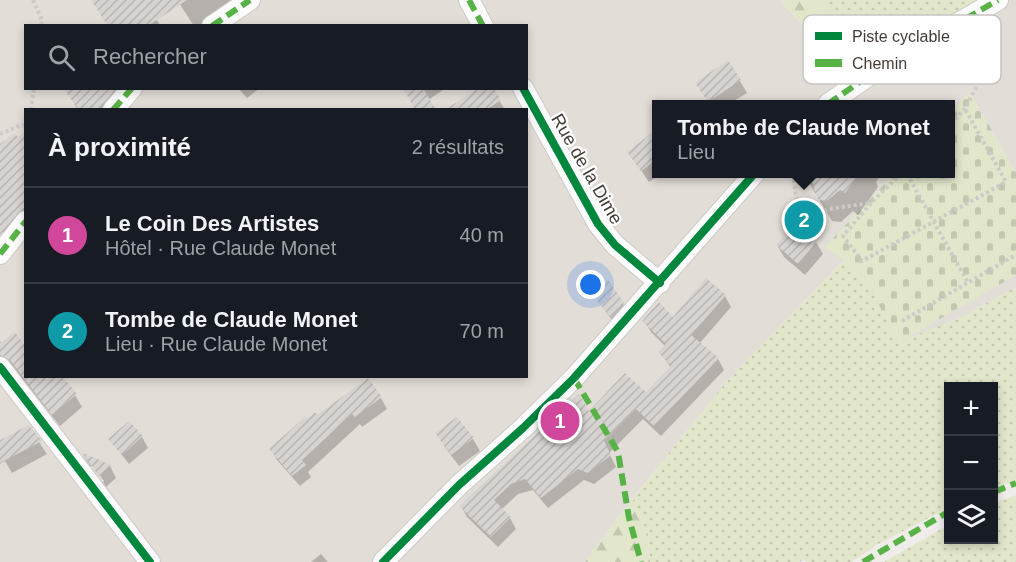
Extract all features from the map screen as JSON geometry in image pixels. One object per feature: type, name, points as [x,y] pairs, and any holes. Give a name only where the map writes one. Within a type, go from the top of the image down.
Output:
[{"type":"street","points":[[215,24],[250,0]]},
{"type":"street","points":[[469,0],[482,24]]},
{"type":"street","points":[[972,15],[998,0]]},
{"type":"street","points":[[835,100],[857,84]]},
{"type":"street","points":[[115,108],[130,90]]},
{"type":"street","name":"Rue de la Dime","points":[[524,90],[598,224],[615,245],[660,282]]},
{"type":"street","points":[[383,562],[459,485],[523,428],[574,378],[751,178]]},
{"type":"street","points":[[0,254],[24,224]]},
{"type":"street","points":[[0,368],[150,562]]},
{"type":"path","points":[[33,0],[42,20],[41,24]]},
{"type":"path","points":[[955,119],[965,109],[976,84]]},
{"type":"path","points":[[31,108],[34,90]]},
{"type":"path","points":[[897,178],[871,203],[843,236],[862,261],[1006,182],[965,109]]},
{"type":"path","points":[[0,134],[24,125]]},
{"type":"path","points":[[794,178],[796,198],[814,215],[829,209],[871,203]]},
{"type":"path","points":[[909,178],[968,283]]},
{"type":"path","points":[[902,321],[1014,256]]},
{"type":"shaded area","points":[[0,0],[780,0],[803,26],[803,84],[1001,84],[1001,15],[954,15],[983,0],[1016,0],[1016,287],[960,318],[898,343],[843,261],[728,380],[632,499],[585,562],[0,562]]},
{"type":"green space","points":[[780,0],[820,0],[831,15],[803,15],[803,26]]},
{"type":"green space","points":[[820,0],[983,0],[954,15],[831,15]]},
{"type":"green space","points":[[970,92],[1016,173],[1016,275],[898,343],[865,277],[825,247],[890,178],[955,178],[955,108]]},
{"type":"green space","points":[[843,261],[865,277],[898,342],[960,318],[1016,287],[1016,480],[998,487],[998,382],[944,382],[944,510],[878,544],[852,562],[806,562],[804,559],[799,562],[650,562],[648,534],[632,499],[728,380]]},
{"type":"green space","points":[[1016,495],[1016,562],[884,562],[944,527],[944,544],[998,544],[998,502]]},
{"type":"green space","points":[[632,499],[648,534],[650,562],[585,562]]},
{"type":"building","points":[[91,0],[187,0],[151,24],[107,24]]},
{"type":"building","points":[[728,60],[741,80],[711,100],[707,100],[695,83]]},
{"type":"building","points":[[64,90],[114,90],[101,108],[78,108]]},
{"type":"building","points":[[404,90],[424,90],[435,108],[414,108]]},
{"type":"building","points":[[475,90],[495,90],[501,100],[489,108],[448,108]]},
{"type":"building","points":[[24,132],[24,208],[0,235],[0,144],[14,133],[18,137]]},
{"type":"building","points":[[652,133],[652,163],[641,171],[627,152]]},
{"type":"building","points":[[812,178],[856,178],[845,193],[840,190],[828,200],[818,199]]},
{"type":"building","points":[[795,223],[817,241],[798,264],[776,245]]},
{"type":"building","points":[[706,278],[726,295],[691,335],[719,358],[654,426],[636,409],[604,441],[611,455],[588,473],[578,469],[541,498],[525,479],[511,484],[494,500],[511,517],[491,537],[459,506],[579,394],[589,411],[625,373],[646,392],[671,366],[658,352],[666,344],[642,321],[659,302],[673,317]]},
{"type":"building","points":[[608,280],[624,303],[611,318],[591,293]]},
{"type":"building","points":[[15,332],[24,345],[24,378],[64,378],[77,394],[52,415],[10,360],[0,355],[0,343]]},
{"type":"building","points":[[368,378],[382,397],[355,417],[352,414],[302,460],[306,465],[292,476],[269,449],[305,417],[307,419],[315,412],[317,415]]},
{"type":"building","points":[[457,417],[474,438],[451,455],[435,433]]},
{"type":"building","points":[[129,421],[143,436],[122,455],[108,439]]},
{"type":"building","points":[[29,425],[42,441],[0,463],[0,440]]},
{"type":"building","points":[[81,452],[111,465],[99,476]]},
{"type":"marked path","points":[[215,24],[250,0]]},
{"type":"marked path","points":[[469,0],[482,24]]},
{"type":"marked path","points":[[972,15],[998,0]]},
{"type":"marked path","points":[[834,100],[857,84]]},
{"type":"marked path","points":[[115,108],[130,90]]},
{"type":"marked path","points":[[0,254],[24,224]]},
{"type":"marked path","points":[[574,378],[618,452],[629,518],[641,562]]},
{"type":"marked path","points":[[998,490],[1016,483]]},
{"type":"marked path","points":[[863,562],[944,514]]},
{"type":"cycle path","points":[[524,90],[598,224],[615,245],[660,283]]},
{"type":"cycle path","points":[[383,562],[459,485],[523,428],[574,378],[750,178]]},
{"type":"cycle path","points":[[0,367],[150,562]]},
{"type":"place","name":"Tombe de Claude Monet","points":[[804,220]]},
{"type":"place","name":"Le Coin Des Artistes","points":[[560,421]]}]
